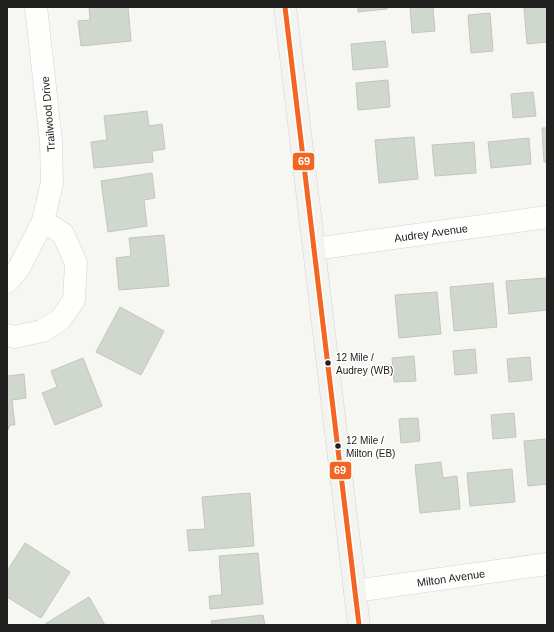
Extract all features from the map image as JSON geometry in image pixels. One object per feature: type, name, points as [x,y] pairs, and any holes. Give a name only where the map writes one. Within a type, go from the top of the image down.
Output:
[{"type":"main road","points":[[285,7],[359,625]]},
{"type":"street","name":"Trailwood Drive","points":[[7,282],[19,268],[43,221],[52,183],[51,141],[36,7]]},
{"type":"street","name":"Audrey Avenue","points":[[314,249],[547,217]]},
{"type":"street","points":[[7,335],[14,337],[42,331],[60,320],[74,300],[76,263],[62,234],[43,221]]},
{"type":"street","name":"Milton Avenue","points":[[356,591],[547,564]]},
{"type":"building","points":[[89,7],[128,7],[131,41],[81,46],[78,21],[90,20]]},
{"type":"building","points":[[358,7],[387,7],[387,9],[358,12]]},
{"type":"building","points":[[410,7],[433,7],[435,31],[412,33]]},
{"type":"building","points":[[547,7],[547,42],[527,44],[524,8]]},
{"type":"building","points":[[490,13],[493,51],[471,53],[468,15]]},
{"type":"building","points":[[385,41],[388,67],[353,70],[351,44]]},
{"type":"building","points":[[388,80],[390,107],[358,110],[356,83]]},
{"type":"building","points":[[533,92],[536,116],[513,118],[511,94]]},
{"type":"building","points":[[147,111],[149,126],[162,124],[165,149],[152,151],[153,162],[94,168],[91,142],[107,140],[104,116]]},
{"type":"building","points":[[542,128],[547,128],[547,162],[544,162]]},
{"type":"building","points":[[414,137],[418,179],[379,183],[375,140]]},
{"type":"building","points":[[529,138],[531,164],[491,168],[488,142]]},
{"type":"building","points":[[474,142],[476,173],[435,176],[432,145]]},
{"type":"building","points":[[152,173],[155,198],[144,200],[147,226],[108,232],[101,181]]},
{"type":"building","points":[[164,235],[169,286],[119,290],[116,258],[131,256],[129,238]]},
{"type":"building","points":[[547,278],[547,310],[509,314],[506,281]]},
{"type":"building","points":[[493,283],[497,327],[454,331],[450,287]]},
{"type":"building","points":[[437,292],[441,334],[399,338],[395,295]]},
{"type":"building","points":[[120,307],[164,331],[141,375],[96,352]]},
{"type":"building","points":[[475,349],[477,373],[455,375],[453,351]]},
{"type":"building","points":[[414,356],[416,381],[394,382],[392,358]]},
{"type":"building","points":[[530,357],[532,380],[509,382],[507,359]]},
{"type":"building","points":[[83,358],[102,406],[55,425],[42,393],[57,387],[51,371]]},
{"type":"building","points":[[24,374],[26,398],[12,400],[15,425],[10,425],[7,432],[7,376]]},
{"type":"building","points":[[514,413],[516,437],[493,439],[491,415]]},
{"type":"building","points":[[418,418],[420,441],[401,443],[399,419]]},
{"type":"building","points":[[547,439],[547,491],[546,484],[528,486],[524,441]]},
{"type":"building","points":[[441,462],[443,478],[457,476],[460,509],[420,513],[415,465]]},
{"type":"building","points":[[512,469],[515,502],[470,506],[467,473]]},
{"type":"building","points":[[250,493],[254,546],[189,551],[187,530],[205,529],[202,497]]},
{"type":"building","points":[[25,543],[70,572],[41,618],[7,597],[7,571]]},
{"type":"building","points":[[258,553],[263,604],[210,609],[209,596],[222,595],[219,556]]},
{"type":"building","points":[[89,597],[105,625],[45,624]]},
{"type":"building","points":[[263,615],[265,625],[212,625],[211,621]]},
{"type":"transit line","name":"69","points":[[285,7],[359,625]]},
{"type":"place","name":"12 Mile / Audrey (WB)","points":[[328,363]]},
{"type":"place","name":"12 Mile / Milton (EB)","points":[[338,446]]}]
